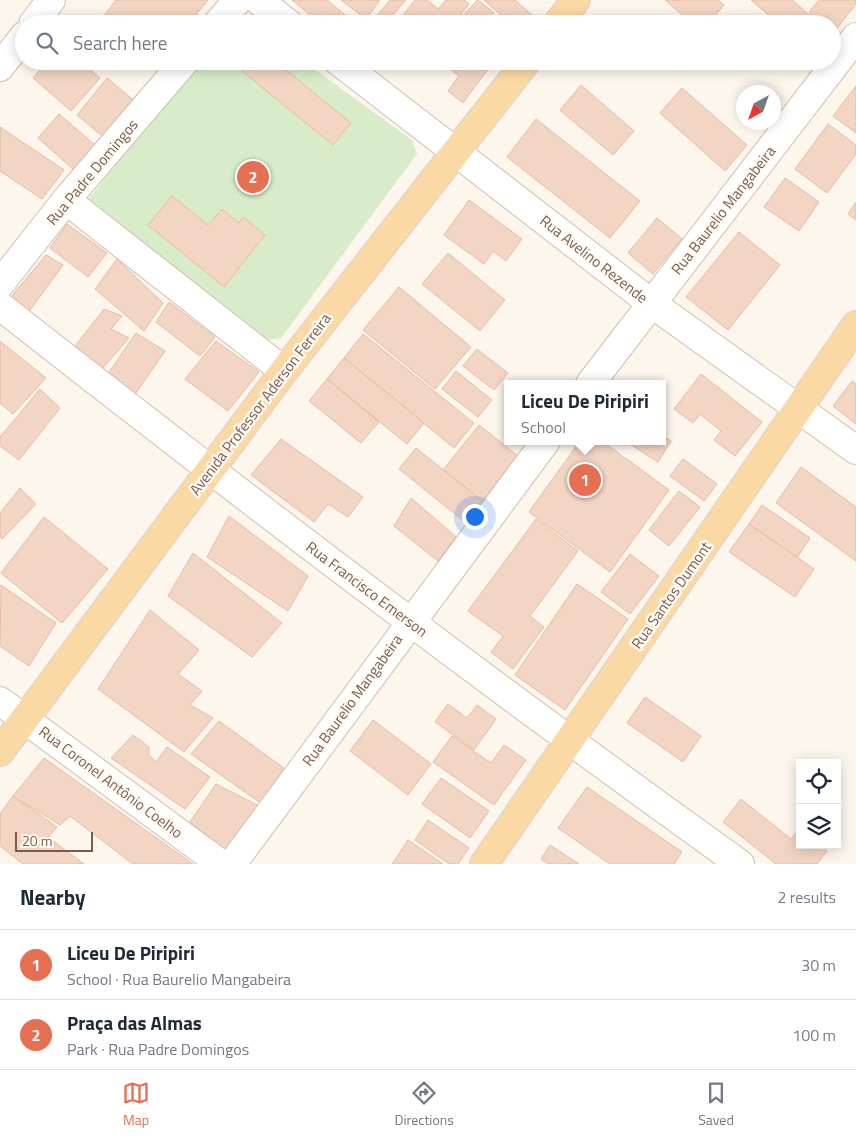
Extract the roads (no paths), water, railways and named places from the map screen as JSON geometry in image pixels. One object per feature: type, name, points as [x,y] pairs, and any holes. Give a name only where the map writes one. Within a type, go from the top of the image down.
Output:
[{"type":"main road","points":[[564,15],[576,0]]},
{"type":"main road","name":"Avenida Professor Aderson Ferreira","points":[[0,752],[284,371],[455,150],[520,70]]},
{"type":"main road","name":"Rua Santos Dumont","points":[[484,864],[856,325]]},
{"type":"street","points":[[40,15],[52,0]]},
{"type":"street","points":[[226,15],[238,0]]},
{"type":"street","points":[[258,0],[277,15]]},
{"type":"street","name":"Rua Baurelio Mangabeira","points":[[841,56],[856,37]]},
{"type":"street","points":[[0,67],[15,48]]},
{"type":"street","name":"Rua Padre Domingos","points":[[0,284],[66,200],[177,70]]},
{"type":"street","name":"Rua Avelino Rezende","points":[[350,70],[651,303],[856,450]]},
{"type":"street","name":"Rua Baurelio Mangabeira","points":[[593,380],[831,70]]},
{"type":"street","points":[[66,200],[284,371]]},
{"type":"street","name":"Rua Francisco Emerson","points":[[0,306],[209,470],[569,742],[740,864]]},
{"type":"street","name":"Rua Baurelio Mangabeira","points":[[232,864],[543,445]]},
{"type":"street","name":"Rua Coronel Antônio Coelho","points":[[0,701],[221,864]]},
{"type":"place","name":"Praça das Almas","points":[[253,177]]},
{"type":"place","name":"Liceu De Piripiri","points":[[585,480]]}]
